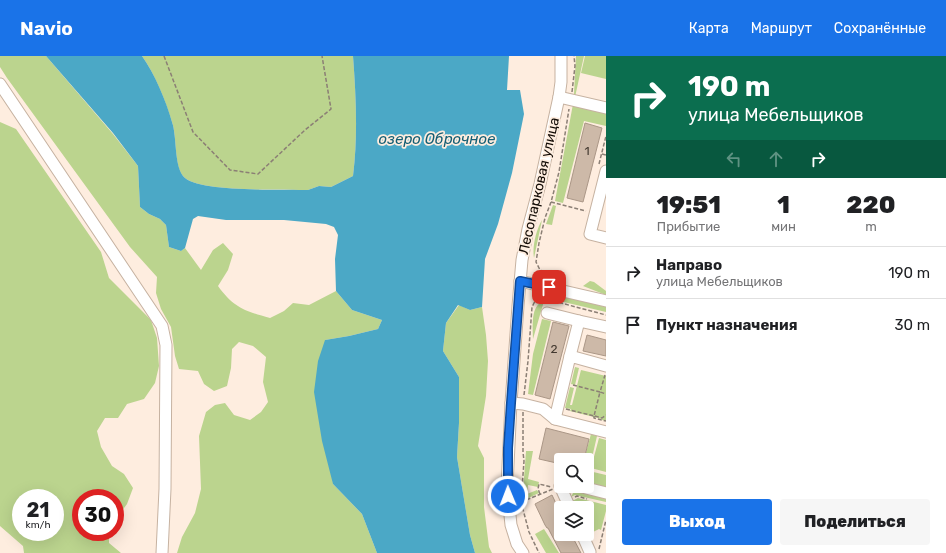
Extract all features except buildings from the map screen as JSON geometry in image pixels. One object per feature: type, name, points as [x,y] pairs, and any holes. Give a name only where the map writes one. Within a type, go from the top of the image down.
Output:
[{"type":"street","name":"Лесопарковая улица","points":[[523,553],[511,525],[507,486],[511,403],[520,281],[522,260],[528,229],[540,184],[559,97],[561,82],[561,56]]},
{"type":"street","points":[[0,84],[162,326],[166,345],[165,489],[162,553]]},
{"type":"street","points":[[559,97],[606,108]]},
{"type":"street","points":[[602,170],[590,234],[606,238]]},
{"type":"street","points":[[520,281],[606,301]]},
{"type":"street","points":[[547,313],[606,327]]},
{"type":"street","points":[[555,420],[579,321]]},
{"type":"street","points":[[570,356],[606,369]]},
{"type":"street","points":[[511,403],[523,404],[543,409],[555,420],[606,432]]},
{"type":"street","points":[[594,490],[606,493]]},
{"type":"street","points":[[586,541],[594,553]]},
{"type":"path","points":[[164,56],[193,132],[230,170],[258,174],[305,130],[331,110],[322,56]]},
{"type":"path","points":[[552,280],[552,277],[540,270],[536,262],[545,218],[559,172],[571,100],[574,56]]},
{"type":"path","points":[[602,170],[602,154],[606,136]]},
{"type":"path","points":[[602,154],[606,155]]},
{"type":"path","points":[[551,202],[588,211]]},
{"type":"path","points":[[538,553],[529,532],[521,502],[524,461],[523,404],[532,307],[535,301],[546,299],[606,314]]},
{"type":"path","points":[[594,416],[606,369]]},
{"type":"path","points":[[564,383],[606,394]]},
{"type":"path","points":[[558,407],[602,418],[606,415]]},
{"type":"path","points":[[594,416],[594,418],[606,421]]},
{"type":"path","points":[[521,502],[555,488],[539,484],[538,489],[540,494]]},
{"type":"path","points":[[572,501],[577,496],[591,500]]},
{"type":"path","points":[[594,553],[606,520]]},
{"type":"green space","points":[[0,56],[46,56],[113,134],[138,166],[140,207],[149,214],[160,219],[166,225],[169,247],[181,251],[185,248],[201,270],[213,250],[223,243],[233,254],[228,270],[218,286],[235,304],[247,311],[270,318],[284,311],[293,303],[309,305],[336,291],[352,310],[382,320],[378,329],[325,340],[333,484],[362,514],[377,553],[177,553],[182,537],[195,513],[201,489],[199,436],[206,412],[215,405],[225,403],[234,415],[250,420],[261,412],[268,402],[263,382],[266,357],[253,346],[239,342],[232,349],[231,368],[227,386],[214,391],[204,384],[198,371],[179,369],[175,356],[171,327],[161,309],[156,293],[157,277],[130,247],[7,78],[0,67]]},
{"type":"green space","points":[[142,56],[353,56],[356,146],[353,176],[331,187],[319,186],[308,190],[222,188],[191,181],[183,176],[180,171],[174,128],[170,114],[156,80]]},
{"type":"green space","points":[[576,56],[584,56],[575,97],[574,94]]},
{"type":"green space","points":[[585,56],[606,56],[606,79],[581,73]]},
{"type":"green space","points":[[573,104],[606,113],[606,126],[584,121],[563,203],[555,201]]},
{"type":"green space","points":[[0,122],[16,129],[101,252],[109,278],[151,320],[157,338],[159,366],[155,383],[144,399],[127,404],[118,418],[105,418],[97,431],[101,447],[112,466],[124,474],[133,488],[127,504],[124,508],[124,489],[72,489],[72,541],[109,541],[109,543],[121,553],[24,553],[23,546],[17,541],[64,541],[64,489],[12,489],[12,536],[0,526]]},
{"type":"green space","points":[[553,205],[556,206],[552,225],[546,224]]},
{"type":"green space","points":[[542,220],[534,258],[535,239]]},
{"type":"green space","points":[[590,281],[594,282],[606,291],[606,295],[583,286]]},
{"type":"green space","points":[[552,294],[606,307],[606,312],[551,299]]},
{"type":"green space","points":[[544,301],[533,339],[534,312],[536,307]]},
{"type":"green space","points":[[459,305],[470,310],[482,307],[486,335],[488,361],[486,396],[478,446],[484,458],[484,507],[489,547],[492,553],[475,553],[470,535],[457,457],[459,377],[443,351],[446,323]]},
{"type":"green space","points":[[542,319],[551,321],[533,395],[528,394],[533,354]]},
{"type":"green space","points":[[575,367],[579,368],[575,385],[571,384]]},
{"type":"green space","points":[[581,370],[606,376],[606,421],[570,411],[571,409],[565,408],[570,387],[574,388],[570,405],[572,405]]},
{"type":"green space","points":[[591,434],[597,436],[593,453],[586,453]]},
{"type":"green space","points":[[599,438],[606,440],[606,472],[594,469],[594,457]]},
{"type":"green space","points":[[526,451],[533,451],[528,479],[539,482],[538,487],[528,485],[527,494],[537,490],[539,493],[524,500],[523,492]]},
{"type":"green space","points":[[594,472],[606,475],[606,487],[594,486]]},
{"type":"green space","points":[[573,493],[586,493],[606,497],[606,502],[575,495],[571,497]]},
{"type":"green space","points":[[578,498],[590,501],[572,501]]},
{"type":"green space","points":[[594,502],[606,505],[601,530],[599,529],[594,532]]},
{"type":"green space","points":[[544,529],[559,553],[546,553],[535,534]]},
{"type":"water","name":"озеро Оброчное","points":[[46,56],[142,56],[156,79],[170,114],[174,128],[180,171],[183,176],[191,181],[222,188],[308,190],[319,186],[331,187],[353,176],[356,146],[356,116],[353,56],[509,56],[507,90],[520,90],[524,114],[512,173],[498,224],[485,259],[482,307],[470,310],[458,305],[446,323],[443,351],[459,377],[457,457],[470,535],[475,553],[377,553],[362,514],[333,484],[322,441],[314,392],[318,361],[325,340],[378,329],[382,320],[352,310],[336,291],[335,259],[338,235],[334,227],[326,224],[284,220],[226,220],[198,216],[193,219],[185,248],[181,251],[169,247],[166,225],[160,219],[149,214],[140,207],[138,166],[113,133]]},
{"type":"route","points":[[508,496],[508,448],[520,281],[549,287]]}]
